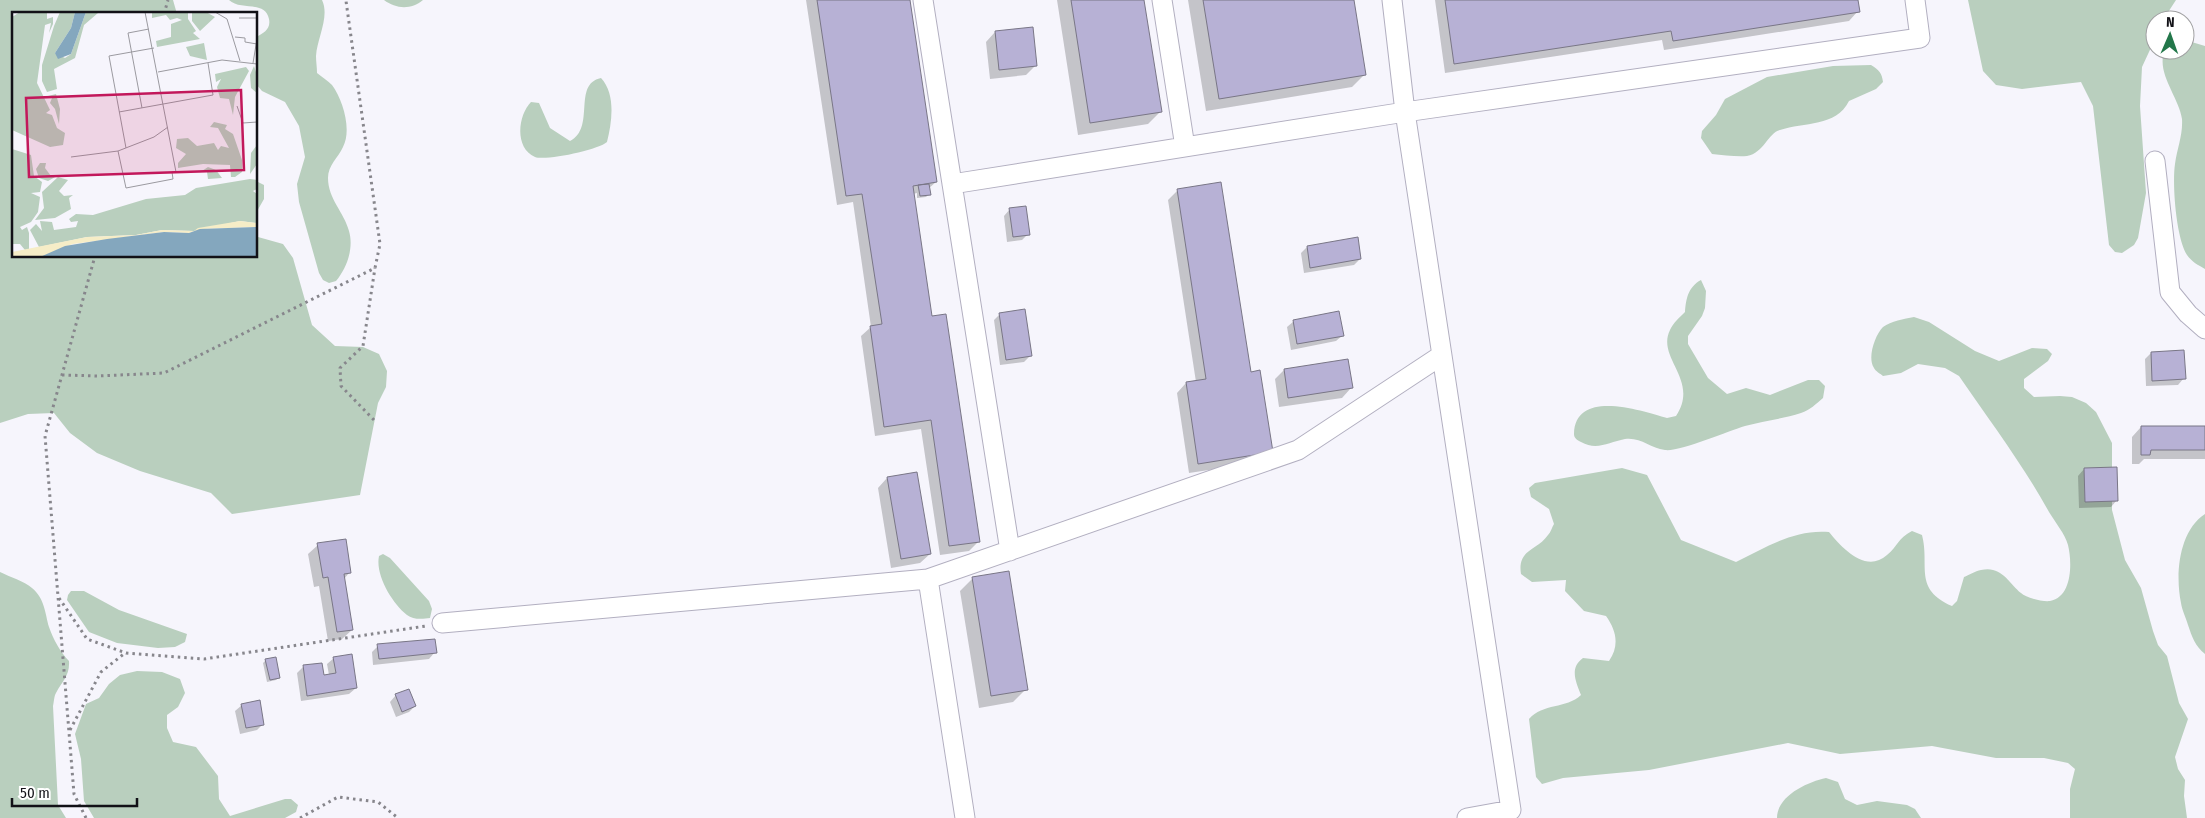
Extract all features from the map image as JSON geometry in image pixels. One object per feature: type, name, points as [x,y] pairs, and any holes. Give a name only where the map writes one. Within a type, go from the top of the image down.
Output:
[{"type":"lane","points":[[924,0],[1010,551]]},
{"type":"lane","points":[[1162,0],[1185,147]]},
{"type":"lane","points":[[1392,0],[1405,112],[1511,810],[1468,818]]},
{"type":"lane","points":[[952,184],[1405,112],[1920,38],[1915,0]]},
{"type":"lane","points":[[2155,161],[2170,292],[2188,314],[2205,329]]},
{"type":"lane","points":[[442,623],[928,579],[1298,450],[1442,355]]},
{"type":"lane","points":[[928,579],[965,818]]},
{"type":"path","points":[[345,0],[380,244],[363,346],[340,368],[341,386],[374,420]]},
{"type":"path","points":[[86,818],[74,794],[45,436],[94,258]]},
{"type":"path","points":[[62,375],[98,376],[164,373],[375,268]]},
{"type":"path","points":[[58,598],[87,639],[126,653],[204,658],[442,623]]},
{"type":"path","points":[[69,731],[101,672],[126,653]]},
{"type":"path","points":[[300,818],[338,797],[378,802],[398,818]]},
{"type":"green space","points":[[0,0],[173,0],[176,12],[12,12],[12,258],[258,258],[258,237],[283,244],[293,258],[312,325],[335,346],[363,347],[379,354],[387,371],[386,387],[378,403],[360,495],[232,514],[211,493],[140,471],[97,453],[70,433],[54,413],[28,414],[0,423]]},
{"type":"green space","points":[[229,0],[322,0],[325,13],[316,56],[317,73],[332,85],[336,91],[343,107],[347,132],[341,151],[328,173],[333,199],[347,224],[351,244],[348,258],[336,281],[329,283],[323,280],[319,273],[299,202],[297,184],[305,157],[299,126],[285,102],[262,91],[258,86],[258,36],[268,28],[269,19],[267,13],[257,8],[234,3]]},
{"type":"green space","points":[[384,0],[423,0],[409,7],[398,7]]},
{"type":"green space","points":[[1968,0],[2176,0],[2170,10],[2145,10],[2145,60],[2142,67],[2140,106],[2146,193],[2138,238],[2134,245],[2122,253],[2115,252],[2109,245],[2093,106],[2081,82],[2022,89],[1996,85],[1983,71]]},
{"type":"green space","points":[[2195,43],[2205,46],[2205,269],[2187,255],[2180,236],[2176,211],[2174,173],[2182,131],[2182,119],[2163,67],[2163,60],[2195,60]]},
{"type":"green space","points":[[1871,65],[1880,72],[1883,79],[1883,82],[1876,89],[1849,101],[1836,115],[1828,119],[1776,132],[1753,154],[1739,156],[1712,154],[1701,138],[1702,131],[1716,115],[1725,99],[1767,77],[1833,66]]},
{"type":"green space","points":[[601,78],[609,92],[612,108],[607,142],[594,148],[560,156],[541,158],[528,153],[521,139],[520,131],[523,115],[531,102],[539,103],[550,128],[570,141],[578,135],[582,127],[585,97],[588,89],[592,82]]},
{"type":"green space","points":[[258,182],[264,185],[264,199],[258,210]]},
{"type":"green space","points":[[1701,280],[1706,291],[1705,308],[1702,316],[1688,336],[1688,344],[1708,378],[1727,394],[1746,388],[1770,395],[1808,380],[1819,380],[1825,386],[1823,398],[1810,409],[1801,413],[1745,426],[1672,450],[1660,449],[1631,439],[1598,446],[1587,445],[1577,440],[1574,434],[1577,420],[1585,411],[1597,407],[1627,408],[1667,418],[1676,416],[1682,403],[1683,391],[1681,380],[1668,350],[1667,340],[1671,327],[1685,312],[1690,290]]},
{"type":"green space","points":[[1914,317],[1929,322],[1975,351],[1999,361],[2032,348],[2047,349],[2052,354],[2048,361],[2024,379],[2024,388],[2034,397],[2072,397],[2086,403],[2096,412],[2112,443],[2112,510],[2125,560],[2141,588],[2158,645],[2167,656],[2179,703],[2188,719],[2175,757],[2178,769],[2185,780],[2184,796],[2187,818],[2070,818],[2070,789],[2075,769],[2068,763],[2044,758],[1996,758],[1932,746],[1840,754],[1788,743],[1649,770],[1563,778],[1542,784],[1536,777],[1529,719],[1541,710],[1569,702],[1581,695],[1575,675],[1576,666],[1583,658],[1609,661],[1616,643],[1614,632],[1606,616],[1584,611],[1565,591],[1566,580],[1532,582],[1521,574],[1522,560],[1525,555],[1544,540],[1554,524],[1549,509],[1531,497],[1529,488],[1535,483],[1622,468],[1647,475],[1681,540],[1736,562],[1793,536],[1804,533],[1829,532],[1855,557],[1871,562],[1887,555],[1904,536],[1912,531],[1922,535],[1927,584],[1932,592],[1952,606],[1957,601],[1964,577],[1977,571],[1988,569],[1999,572],[2023,595],[2031,598],[2050,601],[2058,598],[2063,593],[2067,586],[2070,569],[2068,545],[2065,537],[2017,460],[1959,376],[1945,368],[1918,364],[1901,373],[1883,376],[1872,364],[1871,358],[1875,341],[1883,327],[1898,320]]},
{"type":"green space","points":[[2205,514],[2205,654],[2192,637],[2182,606],[2179,592],[2179,567],[2184,542],[2189,531]]},
{"type":"green space","points":[[383,554],[390,558],[429,601],[432,609],[430,618],[418,619],[409,617],[390,596],[382,580],[378,563],[379,556]]},
{"type":"green space","points":[[0,572],[25,583],[40,597],[53,636],[60,650],[69,661],[67,675],[55,694],[53,706],[58,805],[66,818],[0,818]]},
{"type":"green space","points":[[71,591],[84,591],[119,610],[187,634],[185,642],[175,647],[158,648],[117,643],[89,632],[67,600]]},
{"type":"green space","points":[[137,671],[162,672],[180,679],[185,693],[178,707],[167,715],[167,728],[173,742],[196,747],[218,776],[219,799],[230,816],[285,799],[291,799],[298,805],[296,812],[285,818],[94,818],[84,801],[81,759],[75,734],[86,704],[99,698],[109,684],[120,675]]},
{"type":"green space","points":[[1826,778],[1838,782],[1845,799],[1857,805],[1877,801],[1907,805],[1915,809],[1921,818],[1777,818],[1778,810],[1782,803],[1794,791]]},
{"type":"building","points":[[817,0],[910,0],[937,182],[913,186],[932,316],[946,314],[980,542],[949,546],[931,420],[884,427],[870,326],[882,324],[862,194],[846,196]]},
{"type":"building","points":[[1071,0],[1144,0],[1162,112],[1090,123]]},
{"type":"building","points":[[1203,0],[1354,0],[1366,75],[1219,99]]},
{"type":"building","points":[[1445,0],[1858,0],[1860,12],[1673,41],[1671,31],[1454,64]]},
{"type":"building","points":[[1033,27],[1037,66],[999,70],[995,31]]},
{"type":"building","points":[[1221,182],[1251,372],[1260,370],[1273,452],[1198,464],[1186,382],[1206,379],[1177,189]]},
{"type":"building","points":[[929,184],[931,195],[920,196],[918,185]]},
{"type":"building","points":[[1026,206],[1030,235],[1013,237],[1009,208]]},
{"type":"building","points":[[1358,237],[1361,259],[1310,268],[1307,246]]},
{"type":"building","points":[[1025,309],[1032,356],[1006,360],[999,313]]},
{"type":"building","points":[[1339,311],[1344,336],[1297,344],[1293,320]]},
{"type":"building","points":[[2184,350],[2186,379],[2152,381],[2151,352]]},
{"type":"building","points":[[1348,359],[1353,388],[1288,398],[1284,369]]},
{"type":"building","points":[[2141,426],[2205,426],[2205,450],[2151,450],[2150,455],[2141,455]]},
{"type":"building","points":[[2117,467],[2118,501],[2085,502],[2084,468]]},
{"type":"building","points":[[917,472],[931,554],[901,559],[887,477]]},
{"type":"building","points":[[346,539],[351,573],[344,574],[353,630],[337,632],[328,577],[323,578],[317,543]]},
{"type":"building","points":[[1009,571],[1028,690],[991,696],[972,577]]},
{"type":"building","points":[[435,639],[437,653],[379,659],[377,644]]},
{"type":"building","points":[[352,654],[357,688],[307,696],[303,665],[322,663],[324,675],[336,673],[333,657]]},
{"type":"building","points":[[276,657],[280,678],[270,680],[265,659]]},
{"type":"building","points":[[409,689],[416,706],[402,712],[395,694]]},
{"type":"building","points":[[260,700],[264,725],[246,728],[241,704]]}]
